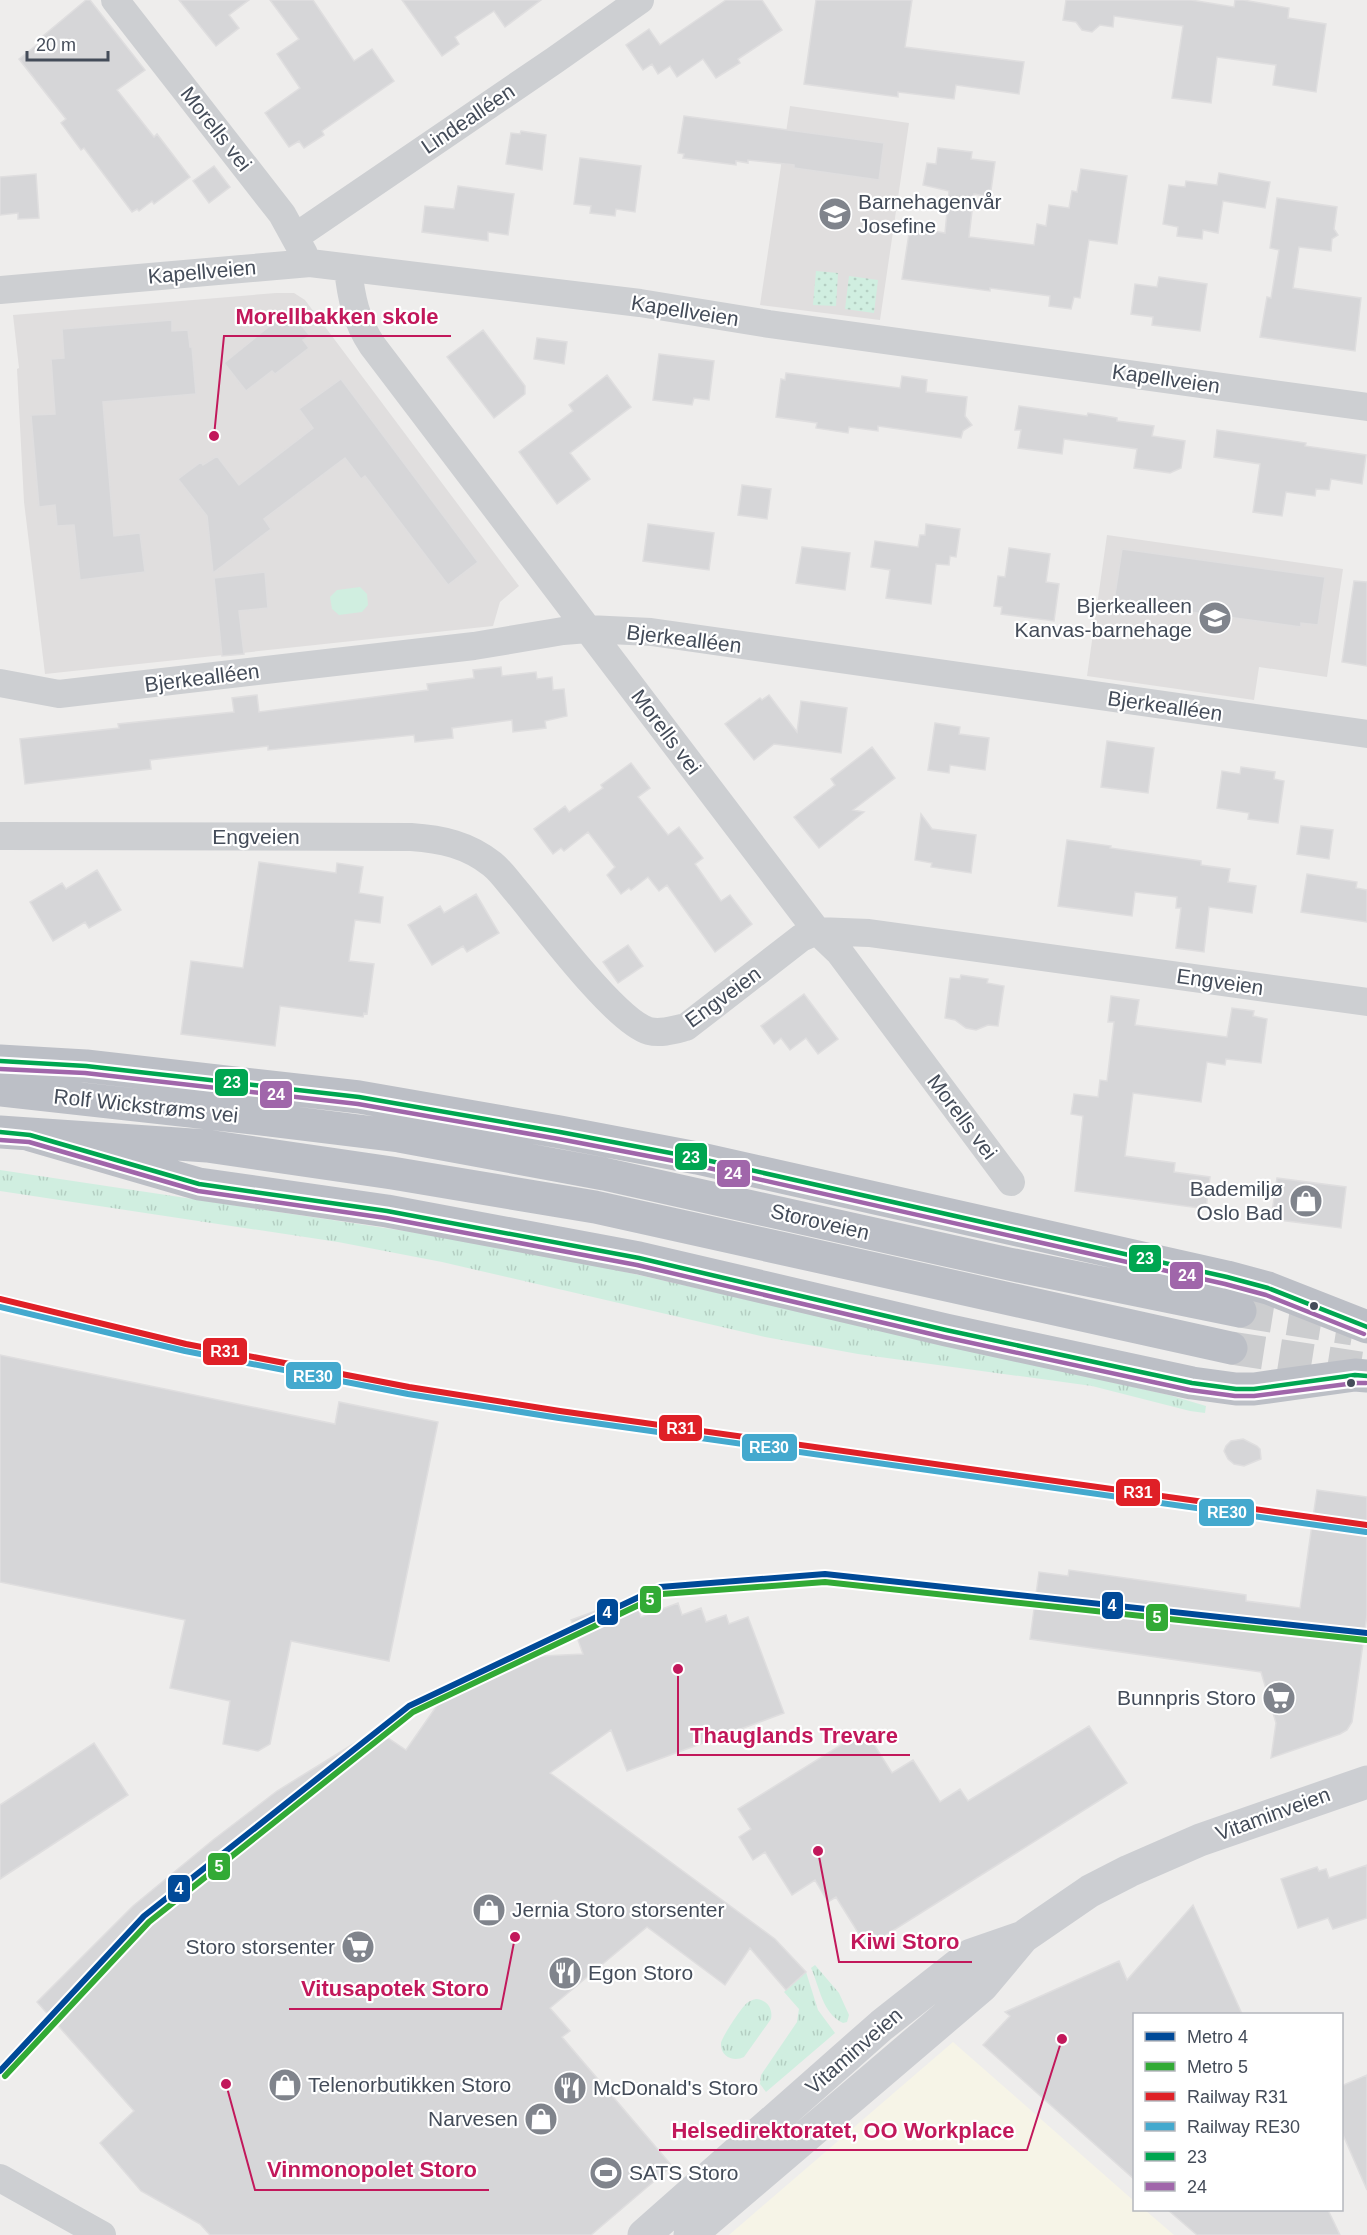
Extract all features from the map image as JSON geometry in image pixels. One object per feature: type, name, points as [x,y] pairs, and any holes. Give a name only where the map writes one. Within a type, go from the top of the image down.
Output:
[{"type":"highway","points":[[0,1060],[86,1066],[359,1097],[686,1156],[1227,1277],[1268,1288],[1367,1327]]},
{"type":"highway","name":"Rolf Wickstrøms vei","points":[[0,1090],[270,1119],[399,1136]]},
{"type":"highway","points":[[15,1133],[199,1184],[399,1213],[639,1258],[946,1330],[1192,1383],[1254,1389],[1355,1375],[1367,1376]]},
{"type":"highway","name":"Rolf Wickstrøms vei","points":[[15,1133],[207,1146],[392,1173]]},
{"type":"highway","name":"Storoveien","points":[[399,1136],[604,1174],[1009,1264],[1240,1311]]},
{"type":"highway","name":"Storoveien","points":[[392,1173],[595,1207],[1231,1348]]},
{"type":"street","name":"Morells vei","points":[[115,0],[282,214],[310,263]]},
{"type":"street","name":"Lindealléen","points":[[295,237],[640,0]]},
{"type":"street","name":"Kapellveien","points":[[0,290],[310,263],[650,305],[769,324],[1367,407]]},
{"type":"street","name":"Morells vei","points":[[348,268],[354,310],[364,333],[817,931],[840,953],[1011,1182]]},
{"type":"street","name":"Bjerkealléen","points":[[0,683],[59,694],[463,647],[588,629],[651,632],[1367,734]]},
{"type":"street","name":"Engveien","points":[[0,836],[411,837],[439,839],[469,849],[494,865],[607,999],[631,1021],[649,1031],[663,1032],[686,1027],[801,938],[817,931],[869,933],[1367,1002]]},
{"type":"street","name":"Vitaminveien","points":[[644,2235],[873,2033],[971,1954],[1023,1936],[1090,1891],[1129,1870],[1255,1819],[1367,1782]]},
{"type":"street","name":"Vitaminveien","points":[[690,2235],[982,1986],[1023,1936]]},
{"type":"street","points":[[0,2178],[102,2235]]},
{"type":"shaded area","name":"Barnehagenvår Josefine","points":[[790,106],[909,123],[880,320],[760,305]]},
{"type":"shaded area","points":[[294,293],[305,300],[519,586],[500,602],[493,626],[45,674],[24,502],[17,369],[19,368],[13,315]]},
{"type":"shaded area","name":"Bjerkealleen Kanvas-barnehage","points":[[1107,535],[1343,569],[1327,677],[1259,667],[1254,700],[1087,676]]},
{"type":"shaded area","points":[[953,2042],[1133,2200],[1133,2211],[1146,2211],[1174,2235],[729,2235]]},
{"type":"green space","points":[[816,271],[838,273],[836,306],[813,305]]},
{"type":"green space","points":[[849,276],[878,280],[874,313],[845,309]]},
{"type":"green space","points":[[360,587],[367,594],[368,605],[362,612],[339,615],[332,609],[330,597],[337,590]]},
{"type":"green space","points":[[0,1170],[418,1233],[590,1264],[1169,1395],[1206,1406],[1205,1413],[1092,1386],[858,1354],[765,1337],[442,1262],[338,1242],[0,1191]]},
{"type":"green space","points":[[815,1965],[839,1993],[849,2015],[847,2022],[843,2023],[836,2019],[822,1999],[811,1968]]},
{"type":"green space","points":[[806,1972],[818,2010],[835,2033],[766,2092],[760,2084],[761,2075],[797,2022],[799,2009],[784,1992]]},
{"type":"green space","points":[[756,1999],[768,2005],[771,2019],[744,2057],[736,2059],[728,2057],[721,2048],[722,2040],[744,2006]]},
{"type":"building","points":[[86,0],[90,0],[145,70],[117,90],[154,137],[157,134],[190,177],[154,204],[152,201],[139,211],[137,209],[132,212],[84,148],[81,150],[61,123],[66,119],[19,59]]},
{"type":"building","points":[[179,0],[249,0],[229,15],[239,28],[216,46]]},
{"type":"building","points":[[270,0],[313,0],[354,61],[372,49],[394,81],[322,131],[324,135],[304,148],[299,141],[289,147],[265,113],[300,88],[277,54],[299,39]]},
{"type":"building","points":[[402,0],[541,0],[505,27],[494,11],[455,37],[459,44],[442,56]]},
{"type":"building","points":[[726,0],[762,0],[782,30],[738,59],[740,63],[716,78],[703,59],[677,77],[670,66],[658,74],[652,64],[643,70],[626,45],[649,29],[660,45]]},
{"type":"building","points":[[816,0],[912,0],[905,47],[1024,62],[1019,94],[956,85],[954,99],[898,92],[898,97],[804,84]]},
{"type":"building","points":[[1066,0],[1191,0],[1234,7],[1235,0],[1243,0],[1289,8],[1288,18],[1326,24],[1316,92],[1273,85],[1276,65],[1217,57],[1211,103],[1172,98],[1183,26],[1114,16],[1113,27],[1100,25],[1092,32],[1082,30],[1076,22],[1063,20]]},
{"type":"building","points":[[684,116],[884,143],[879,180],[794,168],[794,165],[748,160],[748,163],[736,161],[736,165],[683,158],[684,154],[678,153]]},
{"type":"building","points":[[521,131],[546,135],[542,170],[506,164],[511,133],[520,134]]},
{"type":"building","points":[[938,148],[972,152],[971,159],[995,162],[990,197],[974,194],[969,237],[1034,245],[1037,224],[1046,226],[1049,205],[1069,208],[1072,191],[1077,192],[1081,169],[1127,176],[1117,244],[1089,240],[1080,298],[1074,297],[1071,309],[1049,306],[1050,296],[990,288],[990,291],[902,279],[910,227],[945,233],[949,191],[923,185],[927,163],[936,164]]},
{"type":"building","points":[[580,158],[641,166],[635,212],[616,209],[615,216],[590,213],[591,206],[574,204]]},
{"type":"building","points":[[214,166],[230,187],[209,203],[193,181]]},
{"type":"building","points":[[1219,173],[1270,182],[1265,208],[1223,201],[1218,233],[1203,230],[1202,239],[1177,236],[1178,227],[1163,224],[1169,185],[1185,187],[1186,181],[1217,185]]},
{"type":"building","points":[[36,174],[39,218],[18,219],[18,213],[0,215],[0,177]]},
{"type":"building","points":[[458,186],[514,194],[508,235],[488,232],[488,241],[422,232],[425,206],[454,209]]},
{"type":"building","points":[[1277,198],[1337,207],[1334,229],[1338,235],[1332,239],[1331,251],[1299,247],[1293,288],[1361,298],[1355,351],[1260,337],[1267,297],[1271,298],[1279,250],[1270,248]]},
{"type":"building","points":[[1159,277],[1207,284],[1200,331],[1152,325],[1153,317],[1131,314],[1135,284],[1157,287]]},
{"type":"building","points":[[283,315],[290,323],[296,318],[310,336],[303,340],[309,348],[275,374],[272,371],[246,391],[224,363]]},
{"type":"building","points":[[172,320],[172,331],[188,330],[190,347],[192,347],[196,394],[103,402],[114,536],[140,533],[145,572],[80,580],[74,525],[57,526],[55,505],[39,507],[31,415],[55,414],[51,359],[64,358],[62,329]]},
{"type":"building","points":[[483,330],[525,386],[525,394],[494,418],[447,357]]},
{"type":"building","points":[[537,338],[567,342],[564,364],[534,359]]},
{"type":"building","points":[[659,354],[714,361],[709,400],[694,398],[692,405],[653,400]]},
{"type":"building","points":[[786,373],[900,388],[902,376],[927,380],[926,392],[967,397],[965,416],[972,425],[963,431],[961,438],[878,426],[878,431],[849,427],[848,433],[816,428],[817,423],[776,417],[781,379],[785,380]]},
{"type":"building","points":[[607,375],[631,407],[570,453],[590,479],[557,504],[519,452],[573,411],[569,405]]},
{"type":"building","points":[[341,379],[478,562],[448,585],[365,476],[361,479],[345,458],[264,519],[271,529],[213,573],[207,516],[178,479],[201,462],[203,465],[217,456],[239,485],[313,428],[299,409]]},
{"type":"building","points":[[1019,406],[1087,416],[1088,413],[1117,418],[1117,421],[1154,426],[1152,436],[1185,441],[1181,468],[1170,473],[1134,468],[1137,449],[1064,439],[1062,454],[1018,448],[1021,430],[1015,430]]},
{"type":"building","points":[[1217,430],[1306,443],[1305,446],[1366,455],[1362,484],[1331,479],[1329,490],[1316,489],[1315,496],[1286,492],[1282,516],[1253,512],[1260,464],[1214,457]]},
{"type":"building","points":[[742,485],[771,489],[767,519],[738,515]]},
{"type":"building","points":[[648,524],[714,533],[709,570],[643,561]]},
{"type":"building","points":[[926,524],[960,529],[956,557],[950,556],[949,565],[936,564],[931,604],[886,598],[890,570],[871,567],[875,541],[918,547],[920,535],[925,535]]},
{"type":"building","points":[[802,547],[850,553],[845,590],[796,583]]},
{"type":"building","points":[[1009,548],[1050,554],[1046,582],[1059,584],[1054,621],[1001,614],[1002,607],[994,606],[998,576],[1005,577]]},
{"type":"building","points":[[1122,549],[1325,577],[1318,625],[1301,623],[1301,627],[1228,617],[1226,633],[1201,629],[1203,614],[1114,601]]},
{"type":"building","points":[[265,572],[268,608],[239,611],[244,654],[222,656],[214,578]]},
{"type":"building","points":[[1354,581],[1367,582],[1367,666],[1342,662]]},
{"type":"building","points":[[501,667],[502,676],[536,672],[537,679],[552,677],[553,690],[564,689],[567,716],[545,721],[546,728],[513,732],[512,720],[452,728],[453,738],[415,742],[414,735],[268,750],[268,746],[150,760],[151,769],[25,784],[20,739],[119,728],[118,724],[234,712],[232,698],[257,695],[259,712],[428,690],[427,684],[474,678],[473,670]]},
{"type":"building","points":[[769,695],[797,732],[801,701],[847,708],[841,753],[774,744],[754,760],[725,724],[760,698],[762,700]]},
{"type":"building","points":[[935,723],[960,727],[959,734],[989,738],[985,770],[950,765],[949,773],[928,770]]},
{"type":"building","points":[[1107,741],[1154,748],[1148,793],[1101,787]]},
{"type":"building","points":[[872,747],[895,778],[853,810],[864,812],[819,848],[794,817],[835,785],[831,779]]},
{"type":"building","points":[[631,763],[650,788],[638,797],[668,835],[679,827],[703,858],[695,864],[721,901],[730,895],[752,924],[715,952],[667,885],[659,891],[648,877],[631,890],[629,888],[621,894],[607,875],[615,867],[588,832],[564,851],[561,848],[553,854],[534,829],[565,806],[569,812],[603,788],[601,785]]},
{"type":"building","points":[[1241,767],[1275,772],[1274,779],[1284,781],[1278,823],[1248,819],[1249,813],[1217,808],[1222,771],[1240,774]]},
{"type":"building","points":[[921,814],[932,829],[976,835],[971,873],[931,867],[932,863],[915,860]]},
{"type":"building","points":[[1301,826],[1333,830],[1329,859],[1297,854]]},
{"type":"building","points":[[1067,840],[1201,861],[1201,865],[1230,869],[1228,882],[1256,886],[1252,913],[1209,907],[1204,952],[1176,948],[1181,908],[1176,908],[1177,897],[1135,892],[1132,916],[1058,906]]},
{"type":"building","points":[[259,862],[336,873],[337,863],[363,867],[359,893],[383,897],[380,923],[355,920],[349,961],[374,964],[367,1014],[364,1013],[363,1017],[280,1006],[275,1046],[181,1034],[191,961],[243,968]]},
{"type":"building","points":[[97,870],[121,910],[89,928],[85,922],[53,941],[30,902],[62,883],[66,889]]},
{"type":"building","points":[[1307,874],[1357,882],[1356,888],[1367,890],[1367,922],[1301,912]]},
{"type":"building","points":[[476,894],[499,933],[467,952],[463,946],[432,965],[408,925],[440,906],[444,913]]},
{"type":"building","points":[[628,945],[643,966],[618,983],[603,962]]},
{"type":"building","points":[[961,975],[988,979],[987,983],[1004,986],[998,1026],[988,1025],[976,1030],[945,1018],[950,978],[960,979]]},
{"type":"building","points":[[804,994],[838,1039],[818,1054],[806,1038],[790,1050],[781,1038],[774,1044],[761,1026]]},
{"type":"building","points":[[1111,996],[1139,1000],[1135,1025],[1227,1037],[1232,1008],[1254,1011],[1253,1016],[1267,1019],[1261,1063],[1226,1059],[1225,1065],[1207,1062],[1201,1102],[1133,1093],[1125,1156],[1175,1163],[1174,1172],[1210,1177],[1206,1209],[1075,1191],[1083,1116],[1071,1114],[1074,1094],[1098,1097],[1100,1080],[1107,1081],[1114,1022],[1108,1022]]},
{"type":"building","points":[[1277,1178],[1346,1187],[1341,1228],[1271,1219]]},
{"type":"building","points":[[0,1355],[335,1424],[339,1402],[438,1422],[389,1661],[291,1641],[270,1744],[258,1751],[223,1744],[230,1701],[170,1688],[185,1620],[0,1582]]},
{"type":"building","points":[[1243,1439],[1260,1449],[1261,1459],[1244,1466],[1234,1464],[1224,1451],[1231,1441]]},
{"type":"building","points":[[1317,1490],[1367,1497],[1367,1615],[1352,1722],[1347,1730],[1340,1734],[1271,1758],[1276,1723],[1261,1672],[1030,1639],[1039,1572],[1068,1576],[1069,1570],[1246,1595],[1246,1601],[1300,1608]]},
{"type":"building","name":"Storo storsenter","points":[[634,1597],[641,1617],[678,1603],[682,1615],[701,1608],[706,1622],[726,1615],[729,1624],[748,1617],[784,1713],[627,1771],[611,1730],[550,1773],[775,1939],[806,1972],[786,1990],[750,1948],[725,1985],[647,1927],[550,2008],[570,2031],[562,2037],[672,2166],[591,2235],[210,2235],[200,2224],[141,2191],[100,2143],[134,2111],[37,2002],[133,1906],[277,1791],[376,1730],[406,1750],[445,1694],[523,1657],[583,1654],[571,1620]]},
{"type":"building","points":[[1089,1726],[1127,1783],[867,1947],[836,1897],[828,1902],[815,1880],[792,1895],[765,1852],[753,1860],[739,1837],[751,1829],[738,1809],[865,1730],[892,1773],[913,1760],[940,1802],[960,1789],[968,1801]]},
{"type":"building","points":[[94,1743],[128,1795],[0,1879],[0,1805]]},
{"type":"building","points":[[1367,1865],[1367,1918],[1333,1929],[1328,1918],[1298,1928],[1281,1879],[1317,1867],[1319,1871],[1326,1869],[1329,1878]]},
{"type":"building","points":[[1193,1905],[1242,2013],[1133,2013],[1133,2178],[983,2045],[1010,2016],[1005,2012],[1119,1961],[1127,1980]]},
{"type":"building","points":[[1367,2075],[1367,2190],[1343,2135],[1343,2085]]},
{"type":"building","points":[[1169,2211],[1328,2211],[1340,2235],[1197,2235]]},
{"type":"tunnel","points":[[1240,1311],[1353,1329]]},
{"type":"tunnel","points":[[1231,1348],[1367,1369]]},
{"type":"metro line","name":"4","points":[[0,2071],[144,1916],[409,1706],[660,1587],[825,1574],[1367,1633]]},
{"type":"metro line","name":"5","points":[[5,2076],[149,1922],[413,1712],[662,1594],[825,1582],[1366,1640]]},
{"type":"rail line","name":"R31","points":[[0,1299],[186,1344],[409,1387],[560,1411],[1367,1525]]},
{"type":"rail line","name":"RE30","points":[[0,1307],[185,1351],[408,1394],[559,1418],[1366,1532]]},
{"type":"transit line","name":"23","points":[[0,1061],[86,1066],[359,1097],[697,1158],[1227,1277],[1268,1288],[1367,1327]]},
{"type":"transit line","name":"24","points":[[0,1069],[85,1073],[358,1104],[695,1165],[1225,1284],[1266,1295],[1364,1334]]},
{"type":"transit line","name":"23","points":[[0,1132],[30,1135],[199,1184],[387,1211],[639,1258],[946,1330],[1192,1383],[1254,1389],[1355,1375],[1367,1376]]},
{"type":"transit line","name":"24","points":[[0,1140],[29,1142],[198,1191],[386,1218],[637,1265],[944,1337],[1190,1390],[1254,1396],[1366,1383]]},
{"type":"place","name":"Barnehagenvår Josefine","points":[[835,214]]},
{"type":"place","name":"Morellbakken skole","points":[[214,436]]},
{"type":"place","name":"Bjerkealleen Kanvas-barnehage","points":[[1215,618]]},
{"type":"place","name":"Bademiljø Oslo Bad","points":[[1306,1201]]},
{"type":"place","name":"Thauglands Trevare","points":[[678,1669]]},
{"type":"place","name":"Bunnpris Storo","points":[[1279,1698]]},
{"type":"place","name":"Kiwi Storo","points":[[818,1851]]},
{"type":"place","name":"Jernia Storo storsenter","points":[[489,1910]]},
{"type":"place","name":"Vitusapotek Storo","points":[[515,1937]]},
{"type":"place","name":"Storo storsenter","points":[[358,1947]]},
{"type":"place","name":"Egon Storo","points":[[565,1973]]},
{"type":"place","name":"Helsedirektoratet, OO Workplace","points":[[1062,2039]]},
{"type":"place","name":"Vinmonopolet Storo","points":[[226,2084]]},
{"type":"place","name":"Telenorbutikken Storo","points":[[285,2085]]},
{"type":"place","name":"McDonald's Storo","points":[[570,2088]]},
{"type":"place","name":"Narvesen","points":[[541,2119]]},
{"type":"place","name":"SATS Storo","points":[[606,2173]]}]
